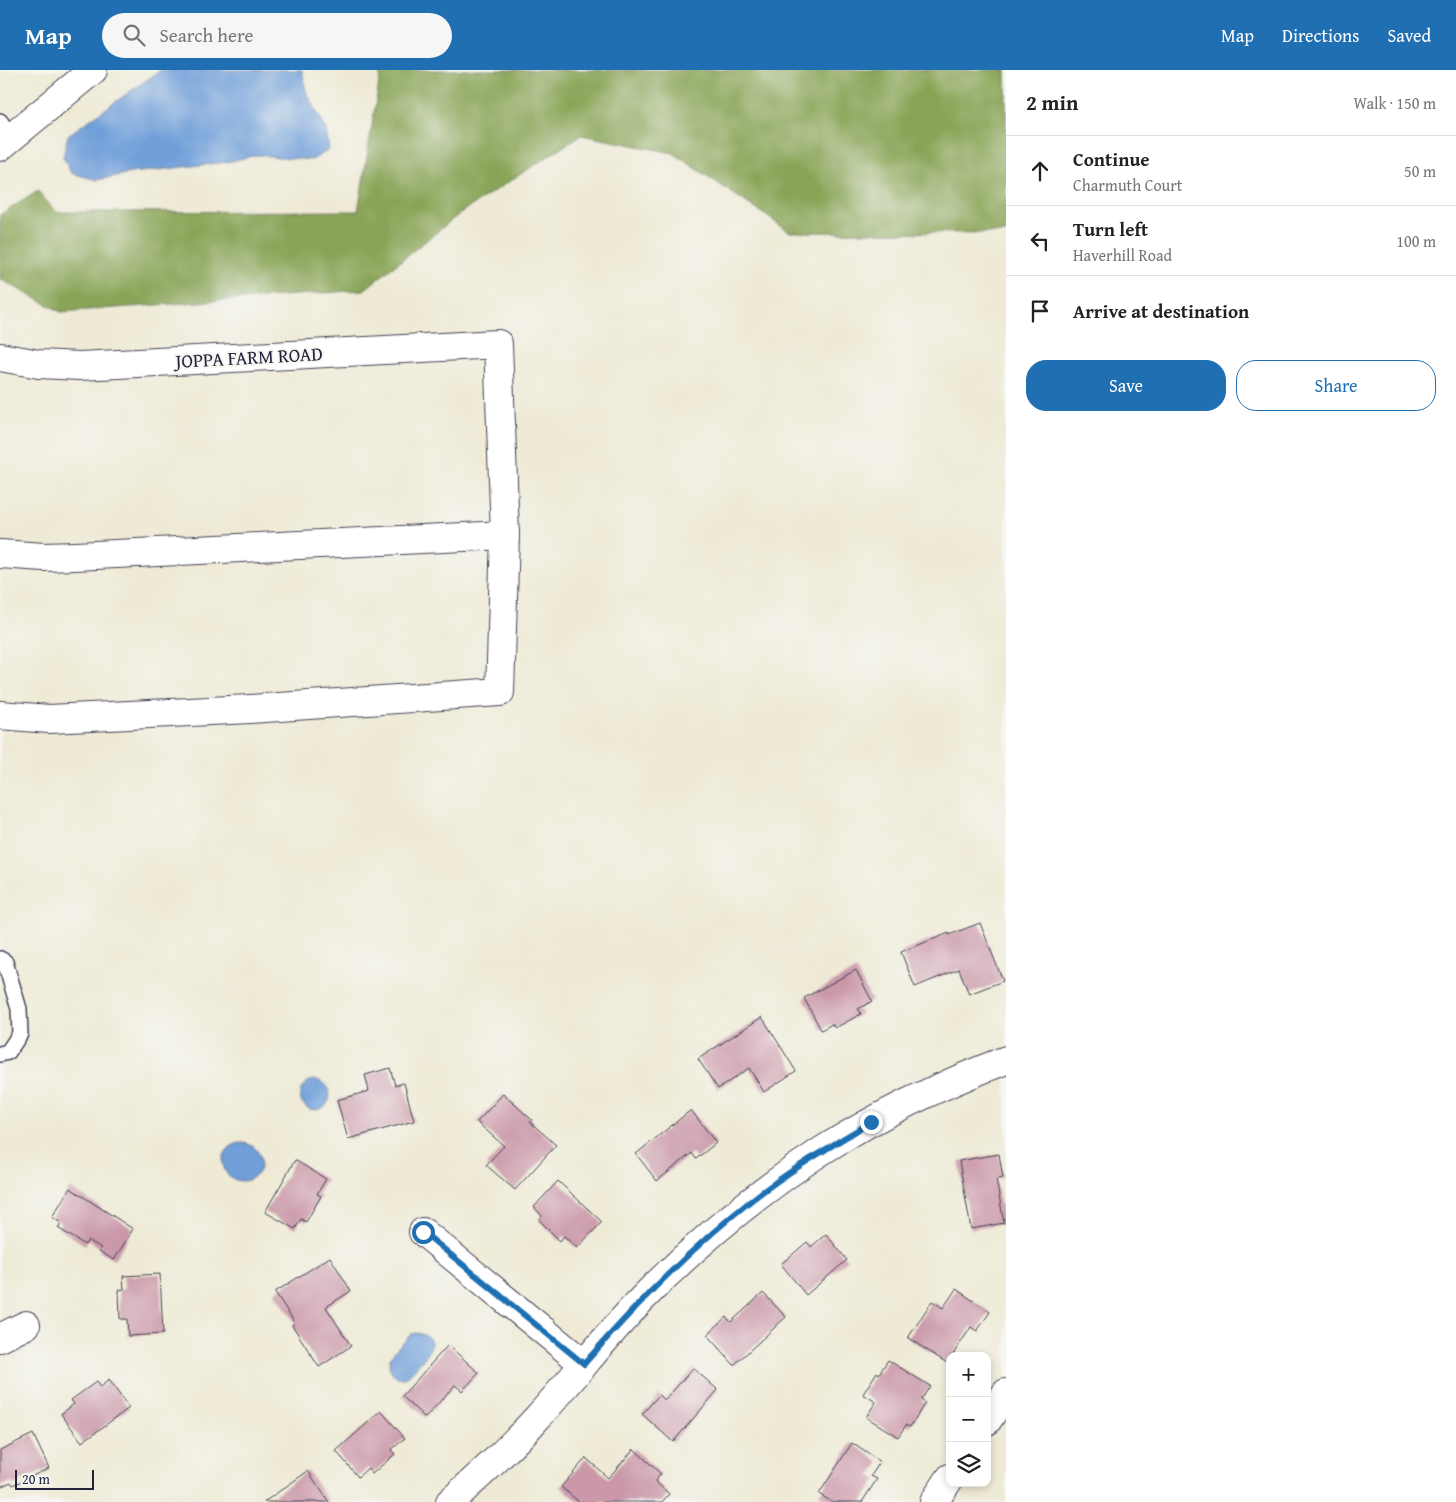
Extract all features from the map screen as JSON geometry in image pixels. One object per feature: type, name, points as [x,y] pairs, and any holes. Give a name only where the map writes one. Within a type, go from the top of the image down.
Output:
[{"type":"street","points":[[4,135],[93,70]]},
{"type":"street","name":"JOPPA FARM ROAD","points":[[0,357],[39,364],[80,366],[498,344],[504,535]]},
{"type":"street","points":[[0,554],[44,557],[75,556],[504,535],[500,692],[250,709],[49,719],[0,716]]},
{"type":"street","points":[[450,1502],[515,1442],[608,1336],[656,1286],[714,1231],[755,1198],[823,1150],[871,1122],[970,1074],[1006,1060]]},
{"type":"street","points":[[423,1232],[584,1364]]},
{"type":"street","points":[[0,1338],[26,1325]]},
{"type":"street","points":[[991,1415],[1006,1393]]},
{"type":"street","points":[[934,1502],[946,1484]]},
{"type":"lane","points":[[0,959],[5,962],[19,1009],[20,1034],[8,1052],[0,1054]]},
{"type":"green space","points":[[381,70],[1006,70],[1006,233],[790,232],[673,153],[581,135],[462,212],[364,290],[61,312],[0,279],[0,215],[38,191],[56,212],[358,211]]},
{"type":"water","points":[[161,70],[302,70],[306,91],[326,129],[329,150],[312,160],[257,155],[227,162],[131,173],[97,180],[71,173],[63,157],[68,135]]},
{"type":"water","points":[[315,1080],[326,1084],[330,1095],[326,1106],[315,1110],[304,1106],[300,1095],[304,1084]]},
{"type":"water","points":[[242,1143],[255,1149],[261,1162],[255,1175],[242,1181],[229,1175],[223,1162],[229,1149]]},
{"type":"water","points":[[416,1333],[426,1336],[430,1340],[431,1346],[423,1360],[406,1378],[397,1378],[389,1366],[392,1355],[411,1334]]},
{"type":"building","points":[[980,923],[1003,981],[969,994],[959,969],[915,987],[901,952]]},
{"type":"building","points":[[856,970],[872,1001],[858,1009],[861,1014],[835,1028],[832,1024],[821,1030],[804,998]]},
{"type":"building","points":[[762,1017],[796,1071],[764,1092],[749,1068],[718,1089],[698,1059]]},
{"type":"building","points":[[390,1068],[395,1085],[404,1083],[414,1121],[348,1139],[337,1100],[369,1091],[365,1075]]},
{"type":"building","points":[[503,1094],[556,1145],[515,1190],[486,1165],[504,1146],[477,1122]]},
{"type":"building","points":[[691,1110],[716,1143],[696,1159],[692,1153],[657,1181],[636,1154]]},
{"type":"building","points":[[999,1154],[1003,1178],[996,1179],[1004,1223],[971,1229],[959,1161]]},
{"type":"building","points":[[295,1160],[326,1179],[317,1194],[321,1196],[306,1222],[301,1219],[295,1229],[265,1212]]},
{"type":"building","points":[[558,1181],[602,1222],[577,1248],[564,1236],[560,1241],[539,1220],[542,1216],[534,1207]]},
{"type":"building","points":[[70,1188],[133,1229],[114,1260],[99,1251],[101,1248],[88,1240],[85,1245],[58,1228],[61,1223],[52,1217]]},
{"type":"building","points":[[826,1234],[847,1260],[806,1295],[781,1264],[807,1242],[811,1247]]},
{"type":"building","points":[[330,1257],[351,1291],[326,1307],[351,1346],[319,1367],[292,1325],[295,1323],[275,1292]]},
{"type":"building","points":[[160,1274],[163,1334],[128,1336],[127,1319],[120,1319],[119,1290],[124,1289],[123,1276]]},
{"type":"building","points":[[956,1289],[990,1312],[977,1331],[971,1327],[955,1352],[946,1352],[946,1362],[908,1338],[932,1301],[943,1308]]},
{"type":"building","points":[[763,1293],[786,1317],[734,1365],[707,1335],[726,1317],[731,1322]]},
{"type":"building","points":[[448,1345],[479,1373],[462,1391],[455,1385],[425,1418],[402,1396]]},
{"type":"building","points":[[888,1360],[930,1386],[921,1400],[925,1403],[910,1427],[906,1425],[898,1437],[866,1417],[876,1402],[863,1394],[877,1372],[879,1374]]},
{"type":"building","points":[[693,1368],[718,1390],[673,1442],[642,1414],[659,1395],[665,1400]]},
{"type":"building","points":[[109,1380],[129,1408],[82,1442],[61,1414],[74,1404],[71,1400],[96,1382],[100,1387]]},
{"type":"building","points":[[381,1411],[405,1438],[391,1450],[395,1454],[372,1474],[368,1468],[358,1477],[336,1451]]},
{"type":"building","points":[[33,1434],[49,1468],[13,1485],[11,1482],[0,1487],[0,1450]]},
{"type":"building","points":[[852,1443],[880,1462],[871,1476],[877,1479],[862,1502],[832,1502],[819,1494]]},
{"type":"building","points":[[634,1449],[661,1474],[655,1481],[669,1494],[662,1502],[579,1502],[561,1487],[586,1458],[608,1478]]},
{"type":"building","points":[[308,1471],[329,1502],[264,1502]]},
{"type":"route","points":[[423,1232],[584,1364],[644,1298],[714,1231],[755,1198],[823,1150],[871,1122]]}]
